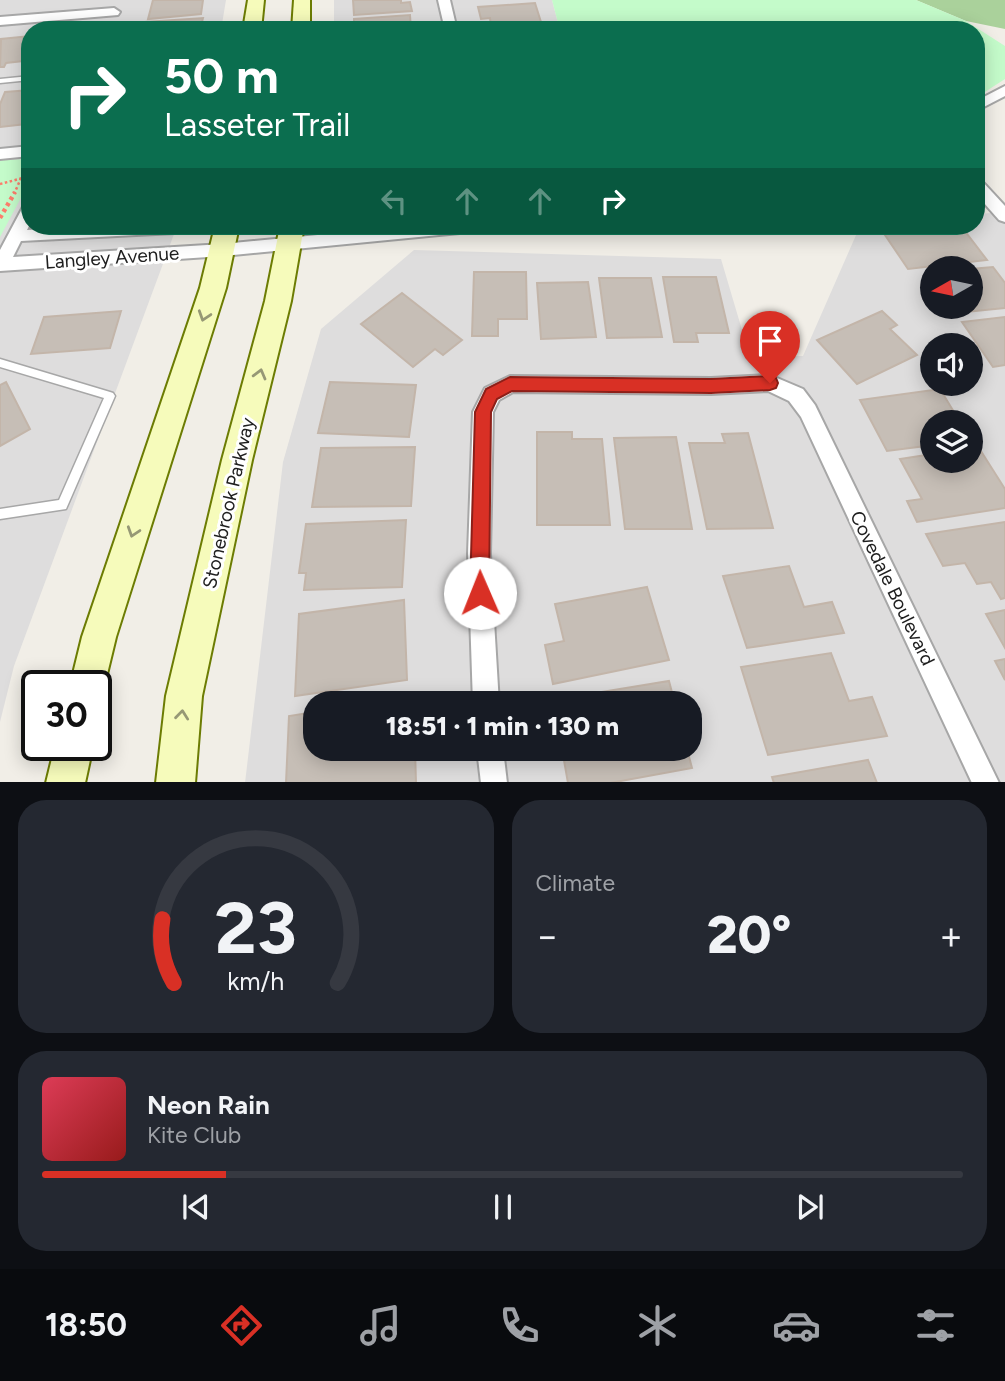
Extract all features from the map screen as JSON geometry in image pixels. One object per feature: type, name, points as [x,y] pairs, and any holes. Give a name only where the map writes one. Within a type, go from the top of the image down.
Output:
[{"type":"main road","points":[[253,21],[256,0]]},
{"type":"main road","points":[[301,21],[302,0]]},
{"type":"main road","name":"Stonebrook Parkway","points":[[175,782],[184,696],[237,460],[278,301],[290,235]]},
{"type":"main road","points":[[92,670],[99,637],[225,238]]},
{"type":"main road","points":[[65,782],[70,761]]},
{"type":"street","points":[[444,0],[449,21]]},
{"type":"street","points":[[0,21],[116,6]]},
{"type":"street","points":[[985,102],[1005,90]]},
{"type":"street","points":[[0,154],[21,152]]},
{"type":"street","points":[[985,195],[1005,216]]},
{"type":"street","points":[[0,265],[21,225]]},
{"type":"street","name":"Langley Avenue","points":[[15,236],[33,235]]},
{"type":"street","name":"Langley Avenue","points":[[0,265],[225,238],[290,235]]},
{"type":"street","name":"Covedale Boulevard","points":[[485,691],[479,518],[483,412],[492,394],[510,384],[711,386],[770,383],[796,396],[808,411],[986,782]]},
{"type":"street","points":[[491,761],[494,782]]},
{"type":"street","points":[[999,782],[1005,781]]},
{"type":"lane","points":[[0,80],[21,79]]},
{"type":"lane","points":[[0,363],[110,396],[62,505],[0,514]]},
{"type":"path","points":[[0,184],[21,179]]},
{"type":"path","points":[[0,218],[21,183]]},
{"type":"shaded area","points":[[0,0],[226,0],[222,21],[21,21],[21,235],[174,235],[14,666],[0,722]]},
{"type":"shaded area","points":[[334,0],[552,0],[557,21],[334,21]]},
{"type":"shaded area","points":[[1005,212],[1005,782],[245,782],[283,462],[321,329],[414,250],[721,259],[750,357],[803,356],[856,235],[985,235],[985,213]]},
{"type":"green space","points":[[552,0],[916,0],[966,21],[557,21]]},
{"type":"green space","points":[[916,0],[1005,0],[1005,29],[985,25],[985,21],[966,21]]},
{"type":"green space","points":[[985,33],[1005,46],[1005,79],[985,92]]},
{"type":"green space","points":[[21,159],[21,198],[0,237],[0,160]]},
{"type":"building","points":[[153,0],[203,0],[201,14],[148,19]]},
{"type":"building","points":[[353,0],[401,0],[401,3],[410,2],[412,11],[354,15]]},
{"type":"building","points":[[535,3],[541,21],[481,19],[478,7]]},
{"type":"building","points":[[410,15],[410,21],[354,21]]},
{"type":"building","points":[[203,18],[202,21],[160,21]]},
{"type":"building","points":[[21,37],[21,61],[6,63],[4,67],[0,67],[1,39]]},
{"type":"building","points":[[21,91],[21,125],[0,127],[0,104],[5,92]]},
{"type":"building","points":[[885,235],[968,235],[984,256],[920,256],[920,268],[908,269]]},
{"type":"building","points":[[993,267],[1005,283],[1005,308],[984,310],[984,268]]},
{"type":"building","points":[[474,272],[526,272],[527,319],[498,319],[498,336],[472,336]]},
{"type":"building","points":[[663,277],[716,277],[729,333],[696,333],[698,342],[674,342]]},
{"type":"building","points":[[599,278],[651,278],[662,337],[607,338]]},
{"type":"building","points":[[588,282],[596,337],[541,339],[537,283]]},
{"type":"building","points":[[402,293],[462,340],[443,355],[435,349],[413,367],[361,324]]},
{"type":"building","points":[[121,311],[110,348],[31,354],[44,317]]},
{"type":"building","points":[[882,311],[897,325],[890,329],[917,355],[857,384],[817,340]]},
{"type":"building","points":[[1005,317],[1005,365],[993,367],[983,352],[983,333],[970,333],[962,322]]},
{"type":"building","points":[[6,382],[30,429],[0,446],[0,385]]},
{"type":"building","points":[[330,382],[416,385],[409,437],[318,433]]},
{"type":"building","points":[[920,392],[920,396],[944,396],[953,410],[920,410],[920,447],[887,451],[860,400]]},
{"type":"building","points":[[537,432],[572,432],[572,439],[602,439],[610,525],[537,525]]},
{"type":"building","points":[[748,433],[773,528],[707,529],[689,443],[725,443],[722,434]]},
{"type":"building","points":[[676,437],[692,529],[625,529],[614,438]]},
{"type":"building","points":[[415,447],[411,506],[312,507],[321,448]]},
{"type":"building","points":[[983,454],[1005,489],[1005,508],[917,522],[907,501],[922,499],[900,459],[920,456],[920,473],[983,473]]},
{"type":"building","points":[[406,520],[402,587],[304,590],[306,573],[299,573],[306,524]]},
{"type":"building","points":[[1005,522],[1005,598],[1001,599],[991,582],[977,584],[965,563],[943,566],[926,534]]},
{"type":"building","points":[[789,566],[804,607],[832,602],[844,633],[747,648],[723,576]]},
{"type":"building","points":[[647,587],[669,660],[553,684],[545,645],[564,641],[555,604]]},
{"type":"building","points":[[404,600],[407,680],[330,691],[303,691],[303,695],[295,696],[299,614]]},
{"type":"building","points":[[1005,610],[1005,648],[986,614]]},
{"type":"building","points":[[831,653],[849,701],[872,697],[887,736],[768,755],[741,667]]},
{"type":"building","points":[[1005,659],[1005,680],[995,661]]},
{"type":"building","points":[[669,681],[672,691],[608,691]]},
{"type":"building","points":[[303,714],[303,761],[415,761],[416,782],[286,782],[289,716]]},
{"type":"building","points":[[868,760],[877,782],[774,782],[772,777]]},
{"type":"building","points":[[564,761],[690,761],[692,768],[615,782],[568,782]]},
{"type":"route","points":[[480,593],[479,518],[483,412],[492,394],[510,384],[711,386],[770,383]]}]
